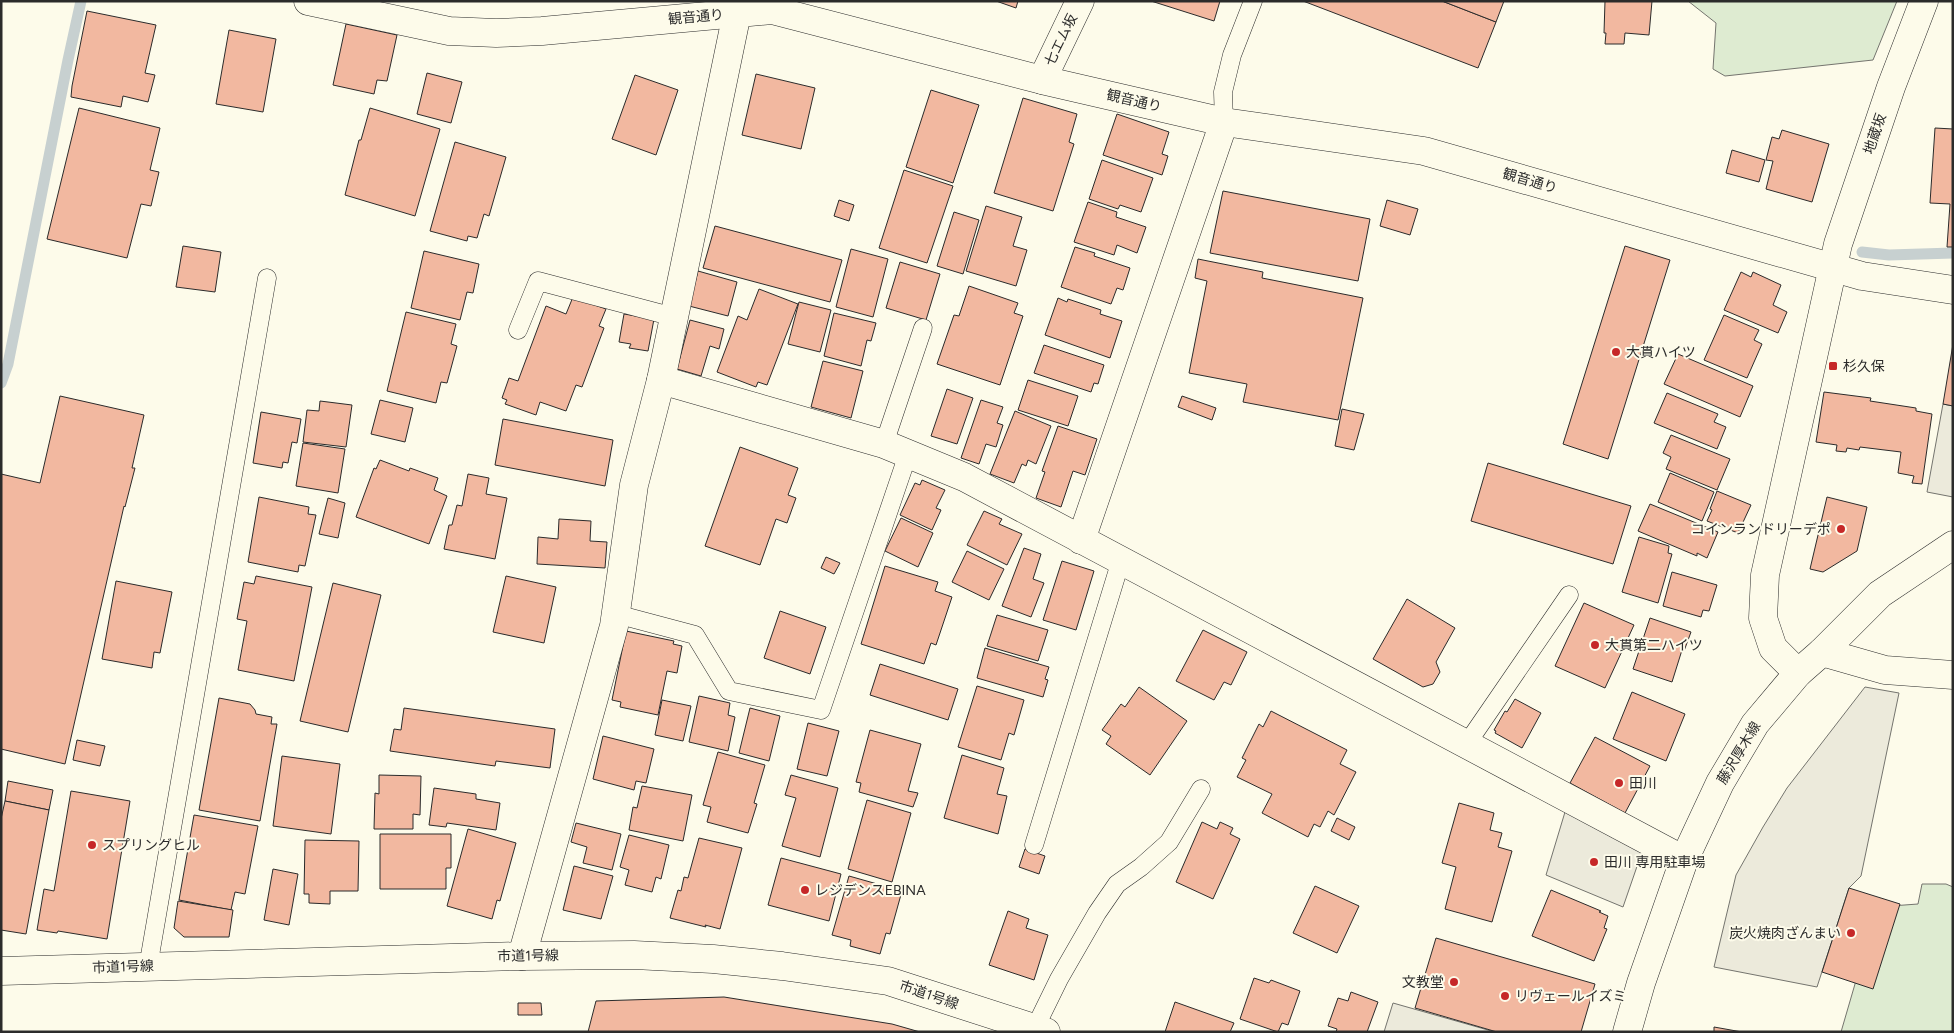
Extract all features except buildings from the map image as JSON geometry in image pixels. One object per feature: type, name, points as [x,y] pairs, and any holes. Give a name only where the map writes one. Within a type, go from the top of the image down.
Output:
[{"type":"street","name":"観音通り","points":[[308,1],[449,31],[496,33],[551,30],[772,10],[1042,80],[1224,122],[1424,150],[1862,276],[1953,290]]},
{"type":"street","name":"七エム坂","points":[[1042,80],[1080,1]]},
{"type":"street","name":"地蔵坂","points":[[1798,673],[1773,648],[1763,618],[1765,575],[1838,244],[1891,87],[1924,1]]},
{"type":"street","points":[[522,956],[616,614],[634,485],[661,380],[737,14]]},
{"type":"street","points":[[1081,540],[1224,122]]},
{"type":"street","points":[[661,380],[896,449],[964,477],[1684,860]]},
{"type":"street","name":"藤沢厚木線","points":[[1627,1032],[1641,984],[1684,860],[1720,783],[1755,724],[1798,673],[1822,652],[1880,594],[1953,546]]},
{"type":"street","points":[[1822,652],[1885,670],[1953,675]]},
{"type":"street","name":"市道1号線","points":[[1,971],[522,956],[634,955],[713,959],[782,966],[888,981],[1040,1030]]},
{"type":"lane","points":[[1224,122],[1223,92],[1232,55],[1253,1]]},
{"type":"lane","points":[[148,967],[267,278]]},
{"type":"lane","points":[[518,330],[538,282],[674,317]]},
{"type":"lane","points":[[616,614],[695,635],[729,691],[821,710],[896,449],[923,328]]},
{"type":"lane","points":[[1034,845],[1121,560]]},
{"type":"lane","points":[[1466,745],[1569,596]]},
{"type":"lane","points":[[1040,1030],[1059,979],[1097,913],[1117,884],[1141,867],[1169,842],[1201,789]]},
{"type":"green space","points":[[1688,1],[1897,1],[1873,60],[1725,76],[1713,69],[1716,23]]},
{"type":"green space","points":[[1922,884],[1946,884],[1953,887],[1953,1032],[1841,1032],[1855,984],[1864,935],[1891,906],[1918,904]]},
{"type":"shaded area","points":[[1943,404],[1953,406],[1953,497],[1927,492]]},
{"type":"shaded area","points":[[1865,687],[1899,693],[1861,876],[1849,888],[1817,987],[1714,967],[1736,875],[1787,788]]},
{"type":"shaded area","name":"田川 専用駐車場","points":[[1565,812],[1643,849],[1623,907],[1546,875]]},
{"type":"shaded area","points":[[1393,1003],[1495,1032],[1384,1032]]},
{"type":"waterway","points":[[1,383],[8,364],[81,1]]},
{"type":"waterway","points":[[1862,252],[1889,255],[1953,253]]},
{"type":"place","name":"大貫ハイツ","points":[[1616,352]]},
{"type":"place","name":"杉久保","points":[[1833,366]]},
{"type":"place","name":"コインランドリーデポ","points":[[1841,529]]},
{"type":"place","name":"大貫第二ハイツ","points":[[1595,645]]},
{"type":"place","name":"田川","points":[[1619,783]]},
{"type":"place","name":"スプリングヒル","points":[[92,845]]},
{"type":"place","name":"田川 専用駐車場","points":[[1594,862]]},
{"type":"place","name":"レジデンスEBINA","points":[[805,890]]},
{"type":"place","name":"炭火焼肉ざんまい","points":[[1851,933]]},
{"type":"place","name":"文教堂","points":[[1454,982]]},
{"type":"place","name":"リヴェールイズミ","points":[[1505,996]]}]
